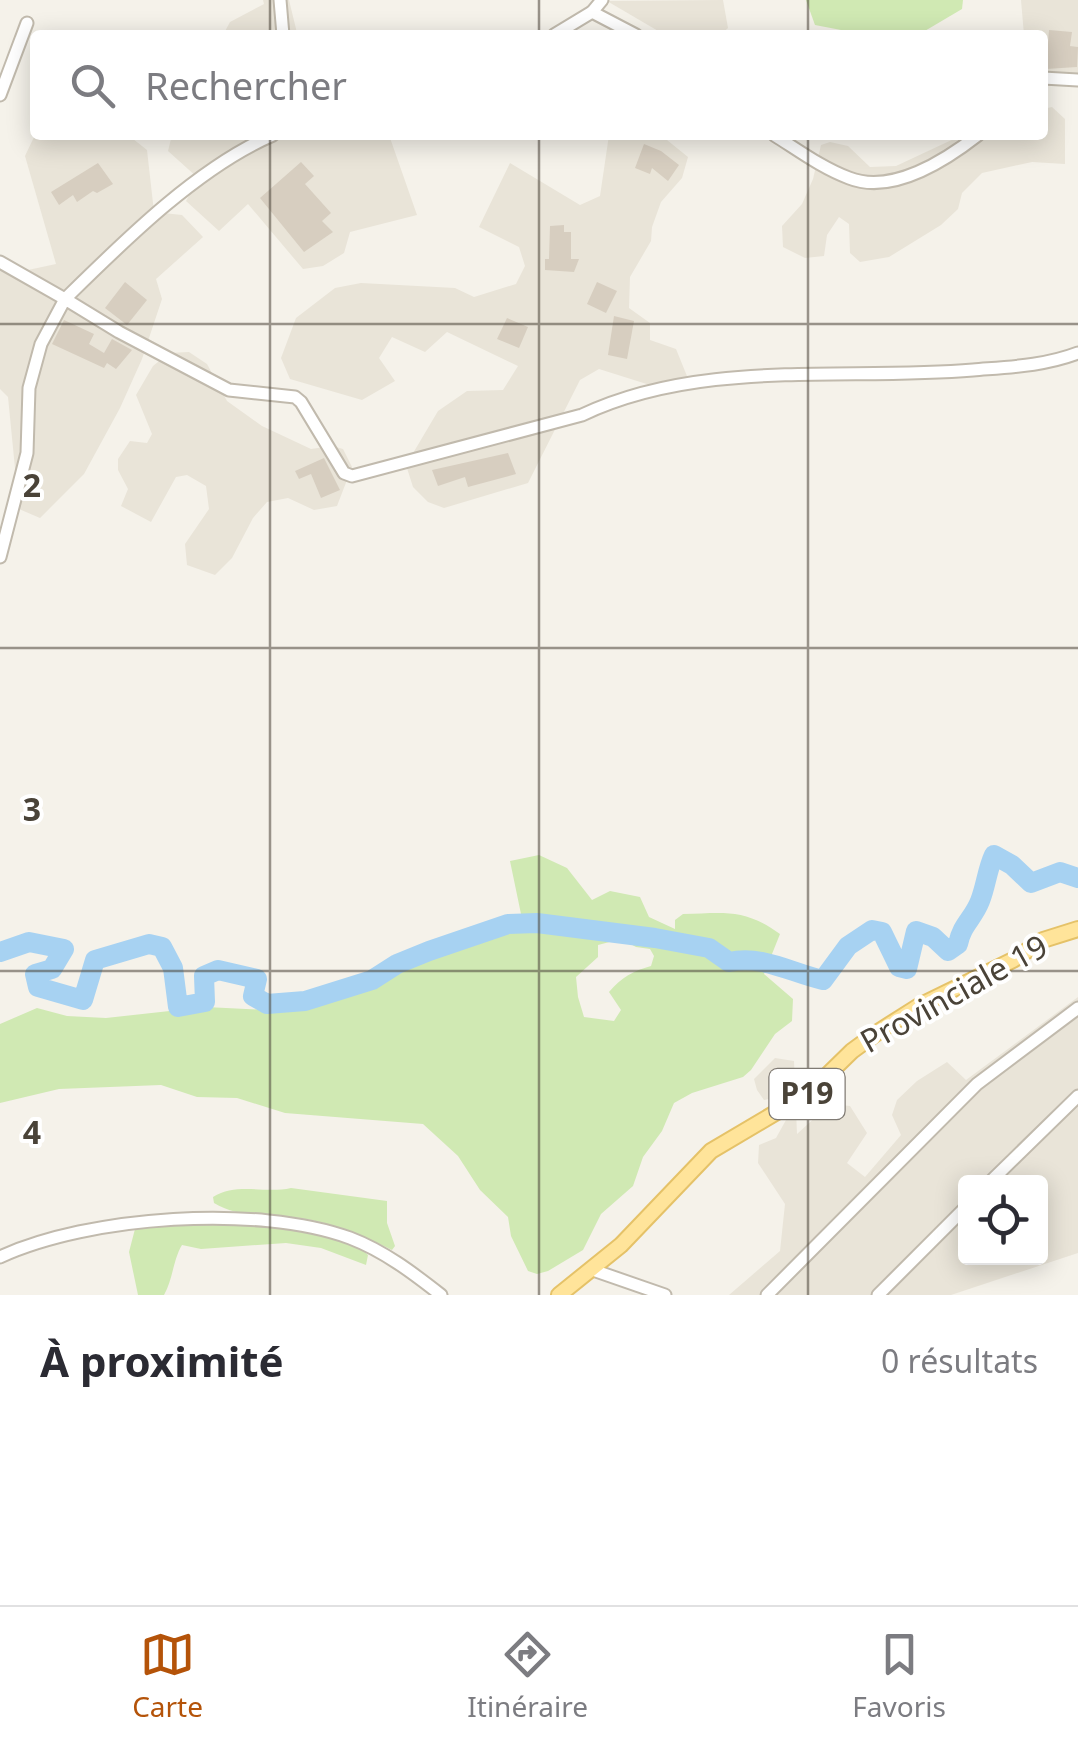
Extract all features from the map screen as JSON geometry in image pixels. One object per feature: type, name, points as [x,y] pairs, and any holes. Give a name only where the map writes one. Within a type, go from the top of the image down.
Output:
[{"type":"main road","name":"Provinciale 19","points":[[559,1295],[621,1246],[711,1151],[809,1093],[852,1050],[919,1006],[1014,960],[1043,940],[1078,929]]},
{"type":"street","points":[[280,0],[283,30]]},
{"type":"street","points":[[562,30],[592,12],[602,0]]},
{"type":"street","points":[[592,12],[626,30]]},
{"type":"street","points":[[0,95],[27,23]]},
{"type":"street","points":[[1048,78],[1078,80]]},
{"type":"street","points":[[0,557],[27,454],[28,388],[42,344],[65,299],[190,187],[220,164],[264,140]]},
{"type":"street","points":[[783,140],[853,180],[880,182],[915,173],[954,155],[972,140]]},
{"type":"street","points":[[0,262],[149,349],[230,390],[295,397],[302,402],[344,473],[352,476],[582,414],[616,399],[686,383],[944,373],[1052,364],[1078,354]]},
{"type":"street","points":[[767,1295],[978,1084],[1078,1008]]},
{"type":"street","points":[[997,1175],[1078,1096]]},
{"type":"street","points":[[878,1295],[958,1215]]},
{"type":"street","points":[[0,1257],[54,1238],[142,1222],[242,1220],[328,1231],[351,1238],[407,1269],[441,1295]]},
{"type":"street","points":[[590,1269],[665,1295]]},
{"type":"shaded area","points":[[263,0],[289,0],[296,30],[226,30],[230,22],[264,4]]},
{"type":"shaded area","points":[[723,0],[728,28],[656,30],[607,1]]},
{"type":"shaded area","points":[[1021,0],[1078,0],[1078,74],[1048,73],[1048,30],[1024,30]]},
{"type":"shaded area","points":[[1048,108],[1065,119],[1065,164],[1032,162],[982,173],[962,193],[958,209],[941,225],[889,257],[860,262],[850,253],[849,224],[839,217],[827,235],[824,256],[805,258],[783,247],[782,226],[802,204],[821,145],[830,142],[848,146],[870,167],[896,166],[952,140],[1048,140]]},
{"type":"shaded area","points":[[33,140],[134,140],[147,150],[154,212],[182,215],[203,237],[156,279],[162,299],[120,408],[84,474],[40,518],[19,509],[8,397],[0,389],[0,267],[14,273],[56,264],[25,156]]},
{"type":"shaded area","points":[[171,140],[391,140],[417,215],[350,232],[344,253],[323,266],[303,269],[248,204],[219,231],[186,201],[198,178],[168,151]]},
{"type":"shaded area","points":[[608,140],[667,140],[688,157],[682,178],[661,202],[651,241],[630,277],[629,308],[650,323],[650,340],[676,349],[689,381],[653,386],[599,369],[580,380],[528,483],[444,508],[428,502],[413,487],[406,465],[438,411],[467,391],[503,390],[518,366],[447,332],[425,352],[392,337],[379,358],[395,381],[362,400],[290,379],[281,358],[296,318],[335,288],[361,283],[455,288],[474,297],[516,284],[525,266],[519,247],[479,227],[510,163],[580,205],[600,196]]},
{"type":"shaded area","points":[[189,352],[207,364],[227,401],[262,426],[311,449],[343,449],[352,467],[337,506],[314,510],[288,498],[267,502],[253,518],[232,558],[215,575],[187,565],[185,544],[209,509],[206,486],[187,475],[176,477],[151,522],[121,506],[128,489],[118,470],[118,459],[130,441],[147,443],[152,434],[136,395],[153,366],[169,353]]},
{"type":"shaded area","points":[[1078,997],[1078,1253],[1048,1263],[1048,1175],[958,1175],[958,1265],[1042,1265],[951,1295],[729,1295],[780,1251],[785,1204],[758,1163],[759,1145],[776,1138],[786,1120],[774,1098],[764,1100],[754,1079],[775,1058],[794,1061],[797,1134],[830,1104],[850,1106],[867,1133],[847,1163],[865,1177],[901,1135],[892,1115],[897,1100],[917,1081],[947,1062],[966,1080]]},
{"type":"green space","points":[[806,0],[963,0],[962,9],[926,30],[841,30],[815,25]]},
{"type":"green space","points":[[539,855],[567,868],[592,900],[610,891],[640,897],[649,917],[675,929],[675,920],[683,914],[734,914],[756,920],[780,934],[764,974],[793,999],[792,1021],[775,1034],[743,1077],[692,1093],[674,1103],[662,1131],[643,1157],[633,1186],[601,1214],[583,1250],[548,1271],[528,1271],[511,1236],[508,1217],[480,1190],[458,1156],[423,1124],[285,1113],[237,1098],[197,1097],[161,1085],[59,1089],[0,1103],[0,1024],[37,1008],[67,1016],[106,1018],[206,1007],[269,1010],[330,1001],[417,962],[511,930],[521,914],[510,861]],"holes":[[[621,939],[650,949],[654,956],[651,966],[628,975],[609,992],[621,1010],[614,1021],[584,1017],[576,977],[598,957],[598,945]]]},
{"type":"green space","points":[[291,1188],[387,1201],[387,1223],[395,1246],[392,1250],[312,1220],[234,1212],[214,1203],[213,1197],[232,1190]]},
{"type":"green space","points":[[188,1224],[309,1231],[353,1244],[368,1255],[366,1265],[321,1248],[286,1243],[201,1249],[182,1245],[164,1295],[138,1295],[129,1252],[135,1229]]},
{"type":"building","points":[[1049,30],[1072,32],[1070,46],[1078,47],[1077,67],[1048,69]]},
{"type":"building","points":[[644,144],[679,165],[668,181],[652,168],[650,174],[635,168]]},
{"type":"building","points":[[301,162],[314,176],[305,184],[331,213],[322,221],[333,232],[304,252],[260,198]]},
{"type":"building","points":[[98,163],[113,184],[77,202],[73,195],[59,205],[51,192]]},
{"type":"building","points":[[564,225],[564,232],[571,232],[571,259],[579,259],[574,272],[545,270],[550,226]]},
{"type":"building","points":[[125,282],[147,300],[127,325],[105,308]]},
{"type":"building","points":[[597,282],[617,291],[606,313],[587,304]]},
{"type":"building","points":[[614,316],[634,321],[627,359],[608,355]]},
{"type":"building","points":[[507,318],[528,327],[519,348],[497,339]]},
{"type":"building","points":[[64,320],[94,334],[89,344],[104,353],[112,339],[132,350],[116,369],[107,363],[104,368],[52,344]]},
{"type":"building","points":[[508,453],[516,474],[468,487],[465,477],[438,486],[432,470]]},
{"type":"building","points":[[324,458],[340,490],[321,498],[311,474],[299,479],[295,471]]},
{"type":"waterway","points":[[0,952],[29,942],[64,949],[52,969],[35,974],[38,987],[83,1000],[95,960],[149,944],[162,947],[173,968],[178,1007],[205,1002],[204,976],[218,970],[257,979],[253,996],[267,1004],[305,1001],[372,980],[397,964],[508,924],[537,923],[655,938],[709,948],[729,962],[765,963],[823,980],[848,946],[872,930],[882,932],[899,967],[907,969],[916,931],[933,937],[948,951],[958,944],[980,901],[994,855],[1031,883],[1060,872],[1078,878]]}]
